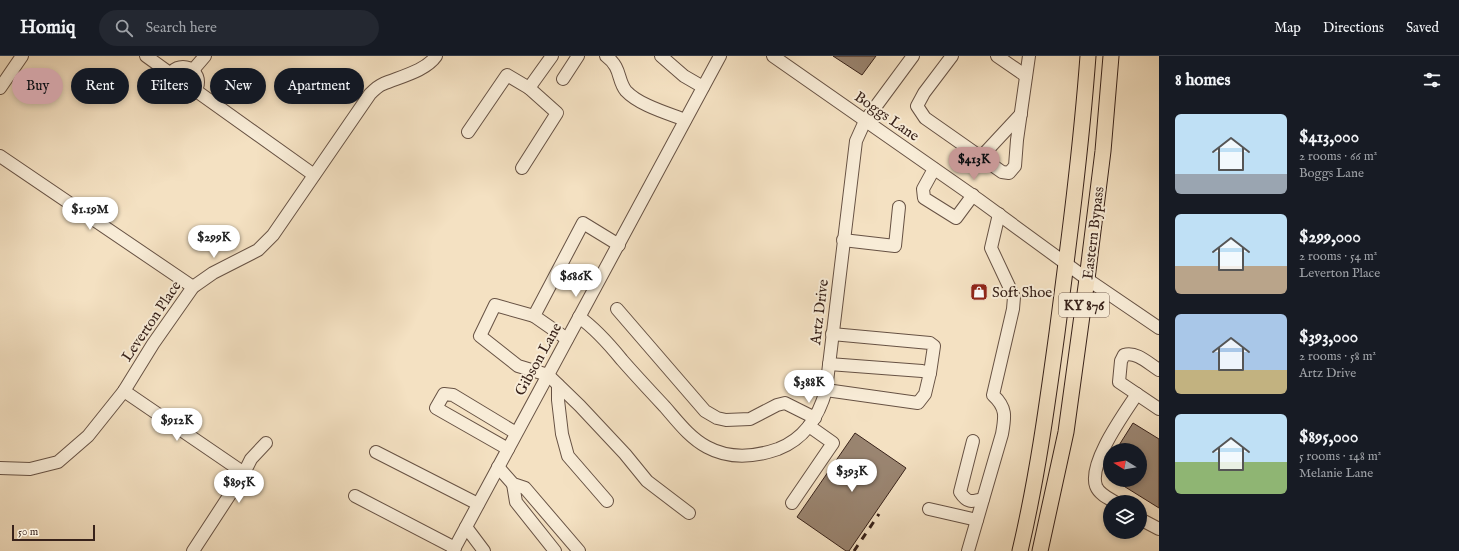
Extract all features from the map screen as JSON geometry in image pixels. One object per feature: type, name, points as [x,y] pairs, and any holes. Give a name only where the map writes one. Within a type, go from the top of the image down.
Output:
[{"type":"main road","name":"Eastern Bypass","points":[[1020,551],[1045,424],[1066,263],[1088,56]]},
{"type":"main road","name":"Eastern Bypass","points":[[1040,551],[1066,432],[1103,151],[1111,56]]},
{"type":"street","points":[[0,88],[22,56]]},
{"type":"street","points":[[146,56],[163,68]]},
{"type":"street","points":[[195,68],[205,56]]},
{"type":"street","name":"Leverton Place","points":[[0,468],[30,469],[58,462],[88,436],[124,390],[153,344],[193,287],[213,272],[258,250],[272,236],[370,94],[381,85],[409,74],[433,61],[436,56]]},
{"type":"street","points":[[528,88],[552,56]]},
{"type":"street","points":[[562,79],[578,56]]},
{"type":"street","points":[[606,56],[613,61],[618,69],[625,90],[637,100],[685,120]]},
{"type":"street","points":[[660,56],[684,76],[703,87]]},
{"type":"street","name":"Gibson Lane","points":[[454,550],[720,56]]},
{"type":"street","name":"Boggs Lane","points":[[773,56],[973,195],[1087,279],[1159,328]]},
{"type":"street","name":"Artz Drive","points":[[579,317],[592,327],[685,429],[707,447],[731,455],[744,456],[782,447],[794,440],[812,422],[823,401],[826,390],[853,154],[856,141],[865,121],[913,56]]},
{"type":"street","points":[[952,56],[924,93],[917,106],[925,118],[1002,172],[1009,173],[1015,166],[1017,140],[1029,56]]},
{"type":"street","points":[[997,56],[1026,76]]},
{"type":"street","points":[[468,132],[506,75],[528,88],[557,113],[522,168]]},
{"type":"street","points":[[202,95],[314,175]]},
{"type":"street","points":[[981,157],[1021,114]]},
{"type":"street","points":[[0,156],[193,287]]},
{"type":"street","points":[[934,169],[923,189],[924,198],[956,218],[973,195]]},
{"type":"street","points":[[843,240],[895,246],[899,207]]},
{"type":"street","points":[[968,551],[1002,434],[1005,418],[1003,406],[993,395],[1013,310],[1014,297],[991,248],[999,214]]},
{"type":"street","points":[[534,316],[583,223],[619,245]]},
{"type":"street","points":[[567,339],[534,316],[494,305],[480,336],[518,366],[548,375],[625,454],[648,481],[689,513]]},
{"type":"street","points":[[617,309],[705,411],[717,418],[726,420],[750,419],[784,403],[812,422],[833,443],[792,503]]},
{"type":"street","points":[[826,390],[918,403],[925,394],[934,346],[930,342],[832,334]]},
{"type":"street","points":[[1159,370],[1136,355],[1130,353],[1124,355],[1121,361],[1119,382],[1159,409]]},
{"type":"street","points":[[829,364],[922,371],[930,373]]},
{"type":"street","points":[[558,385],[558,400],[562,434],[568,456],[607,501]]},
{"type":"street","points":[[124,390],[244,473]]},
{"type":"street","points":[[508,449],[436,408],[444,394],[453,395],[516,433]]},
{"type":"street","points":[[1104,495],[1096,487],[1095,470],[1102,452],[1137,394]]},
{"type":"street","points":[[974,441],[960,492],[964,499],[969,501],[982,499]]},
{"type":"street","points":[[193,551],[244,473],[251,459],[266,442]]},
{"type":"street","points":[[376,452],[478,504]]},
{"type":"street","points":[[498,467],[514,484],[525,488],[579,551]]},
{"type":"street","points":[[514,484],[516,502],[555,551]]},
{"type":"street","points":[[355,496],[454,550]]},
{"type":"street","points":[[929,509],[977,520]]},
{"type":"street","points":[[1147,523],[1159,529]]},
{"type":"street","points":[[466,527],[484,551]]},
{"type":"building","points":[[833,56],[876,56],[862,75]]},
{"type":"building","points":[[1133,423],[1159,439],[1159,508],[1147,501],[1147,495],[1138,495],[1125,487],[1147,487],[1147,443],[1120,443]]},
{"type":"building","points":[[855,433],[906,468],[849,551],[846,551],[797,517]]},
{"type":"railway","points":[[854,551],[879,514]]},
{"type":"place","name":"Soft Shoe","points":[[979,292]]}]
